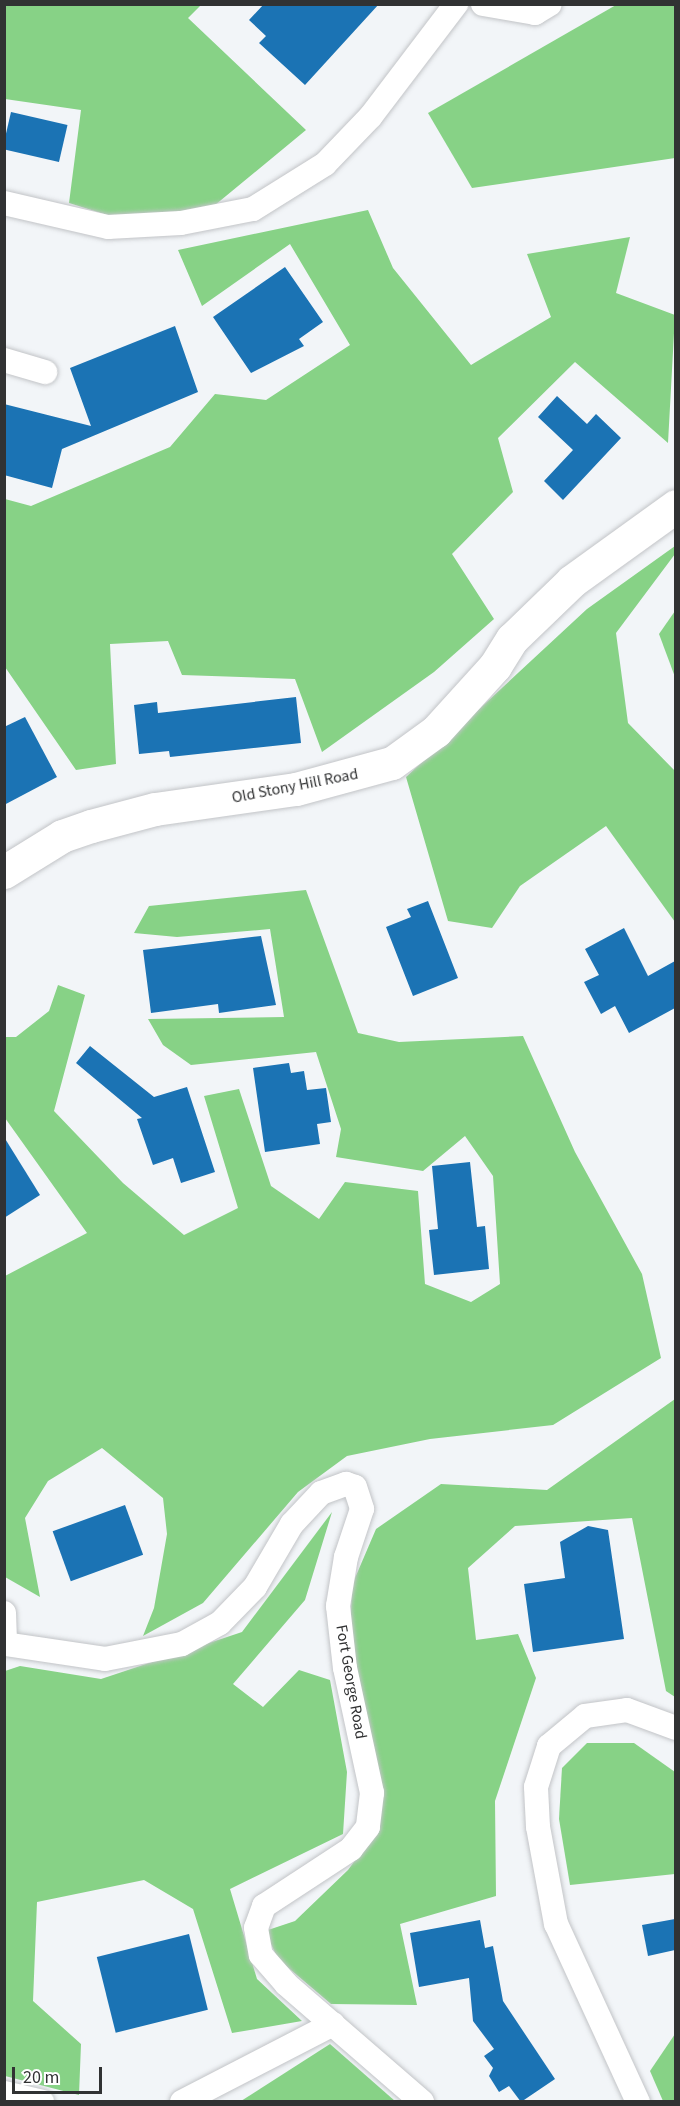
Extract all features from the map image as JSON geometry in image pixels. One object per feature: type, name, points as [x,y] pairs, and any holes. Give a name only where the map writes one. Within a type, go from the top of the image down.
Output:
[{"type":"street","points":[[4,203],[108,227],[181,223],[253,209],[325,164],[377,109],[456,4]]},
{"type":"street","points":[[483,4],[535,14],[550,4]]},
{"type":"street","points":[[4,360],[45,372]]},
{"type":"street","name":"Old Stony Hill Road","points":[[4,872],[62,836],[91,826],[155,809],[296,789],[392,763],[436,731],[495,666],[512,639],[572,581],[675,506]]},
{"type":"street","name":"Fort George Road","points":[[4,1613],[5,1645],[105,1659],[182,1644],[220,1623],[255,1587],[292,1524],[321,1493],[346,1484],[355,1487],[362,1509],[346,1557],[338,1606],[345,1668],[372,1793],[368,1827],[351,1849],[264,1906],[256,1928],[261,1955],[333,2024],[422,2102]]},
{"type":"street","points":[[638,2102],[556,1924],[538,1827],[536,1787],[549,1746],[585,1716],[627,1710],[675,1728]]},
{"type":"street","points":[[182,2102],[333,2024]]},
{"type":"street","points":[[4,2093],[42,2102]]},
{"type":"green space","points":[[5,5],[201,5],[188,18],[306,130],[209,210],[117,218],[69,203],[81,110],[5,99]]},
{"type":"green space","points":[[616,5],[675,5],[675,158],[472,188],[428,113]]},
{"type":"green space","points":[[368,210],[393,268],[471,365],[551,317],[527,254],[630,237],[616,293],[675,315],[668,443],[575,362],[498,438],[513,492],[452,554],[494,619],[434,672],[322,752],[295,679],[182,675],[168,641],[110,644],[116,764],[76,770],[5,667],[5,499],[31,506],[170,447],[215,394],[266,400],[350,345],[290,244],[202,306],[178,250]]},
{"type":"green space","points":[[675,546],[675,554],[616,633],[628,723],[675,771],[675,922],[606,826],[520,886],[492,928],[448,921],[406,777],[587,609]]},
{"type":"green space","points":[[675,611],[675,677],[659,634]]},
{"type":"green space","points":[[306,890],[358,1033],[399,1042],[523,1036],[575,1152],[642,1274],[661,1358],[553,1425],[430,1439],[347,1456],[298,1492],[203,1603],[143,1636],[154,1608],[167,1534],[163,1498],[102,1448],[48,1481],[25,1518],[40,1597],[5,1577],[5,1276],[87,1233],[5,1118],[5,1037],[16,1037],[49,1011],[58,985],[85,995],[54,1111],[123,1183],[184,1235],[238,1208],[204,1096],[239,1089],[271,1186],[319,1219],[345,1182],[418,1191],[425,1284],[471,1302],[500,1284],[493,1176],[465,1136],[423,1171],[336,1157],[341,1129],[316,1052],[191,1065],[163,1045],[148,1019],[284,1017],[270,929],[177,937],[134,933],[149,906]]},
{"type":"green space","points":[[675,1399],[675,1697],[666,1691],[632,1518],[515,1526],[468,1568],[476,1640],[518,1634],[536,1678],[495,1801],[496,1896],[400,1924],[417,2005],[331,2004],[278,1959],[265,1931],[295,1921],[348,1870],[378,1829],[350,1640],[352,1585],[376,1529],[441,1484],[547,1490]]},
{"type":"green space","points":[[332,1512],[305,1600],[233,1684],[263,1707],[299,1670],[330,1680],[347,1772],[343,1834],[230,1889],[257,1979],[302,2021],[232,2033],[193,1909],[144,1880],[37,1902],[33,2001],[81,2044],[79,2095],[5,2076],[5,1671],[20,1666],[101,1679],[242,1632]]},
{"type":"green space","points":[[587,1743],[634,1743],[675,1772],[675,1874],[570,1885],[559,1819],[562,1768]]},
{"type":"green space","points":[[675,2034],[675,2101],[663,2101],[650,2071]]},
{"type":"green space","points":[[330,2044],[395,2101],[241,2101]]},
{"type":"building","points":[[264,4],[379,4],[305,85],[259,43],[266,36],[249,20]]},
{"type":"building","points":[[11,112],[68,125],[59,162],[4,149]]},
{"type":"building","points":[[285,267],[323,322],[299,339],[304,346],[251,373],[213,317]]},
{"type":"building","points":[[175,326],[198,392],[62,449],[52,488],[4,475],[4,404],[91,426],[70,368]]},
{"type":"building","points":[[557,396],[587,424],[596,414],[621,438],[563,500],[544,481],[573,450],[538,417]]},
{"type":"building","points":[[296,697],[301,743],[170,757],[169,751],[139,754],[134,705],[157,702],[158,713]]},
{"type":"building","points":[[25,717],[57,777],[4,805],[4,727]]},
{"type":"building","points":[[428,901],[458,978],[413,996],[386,927],[411,917],[407,909]]},
{"type":"building","points":[[624,928],[648,976],[675,961],[675,1008],[629,1033],[615,1006],[601,1014],[584,982],[599,975],[585,949]]},
{"type":"building","points":[[261,936],[276,1005],[219,1013],[218,1004],[151,1013],[143,950]]},
{"type":"building","points":[[90,1046],[154,1097],[187,1087],[215,1172],[181,1183],[173,1158],[153,1165],[137,1119],[142,1118],[76,1063]]},
{"type":"building","points":[[289,1063],[291,1073],[304,1071],[307,1090],[326,1088],[331,1122],[317,1124],[320,1144],[265,1152],[253,1068]]},
{"type":"building","points":[[4,1137],[40,1195],[4,1218]]},
{"type":"building","points":[[470,1162],[477,1227],[485,1226],[489,1269],[434,1275],[429,1230],[438,1229],[432,1166]]},
{"type":"building","points":[[125,1505],[143,1555],[71,1581],[53,1531]]},
{"type":"building","points":[[588,1526],[608,1530],[624,1639],[533,1652],[524,1584],[565,1578],[560,1542]]},
{"type":"building","points":[[675,1919],[675,1950],[648,1956],[642,1925]]},
{"type":"building","points":[[480,1920],[485,1948],[493,1946],[503,2001],[555,2079],[521,2102],[509,2086],[499,2092],[489,2076],[493,2068],[484,2056],[494,2049],[473,2021],[469,1978],[419,1987],[410,1933]]},
{"type":"building","points":[[189,1934],[208,2010],[116,2033],[97,1957]]}]
